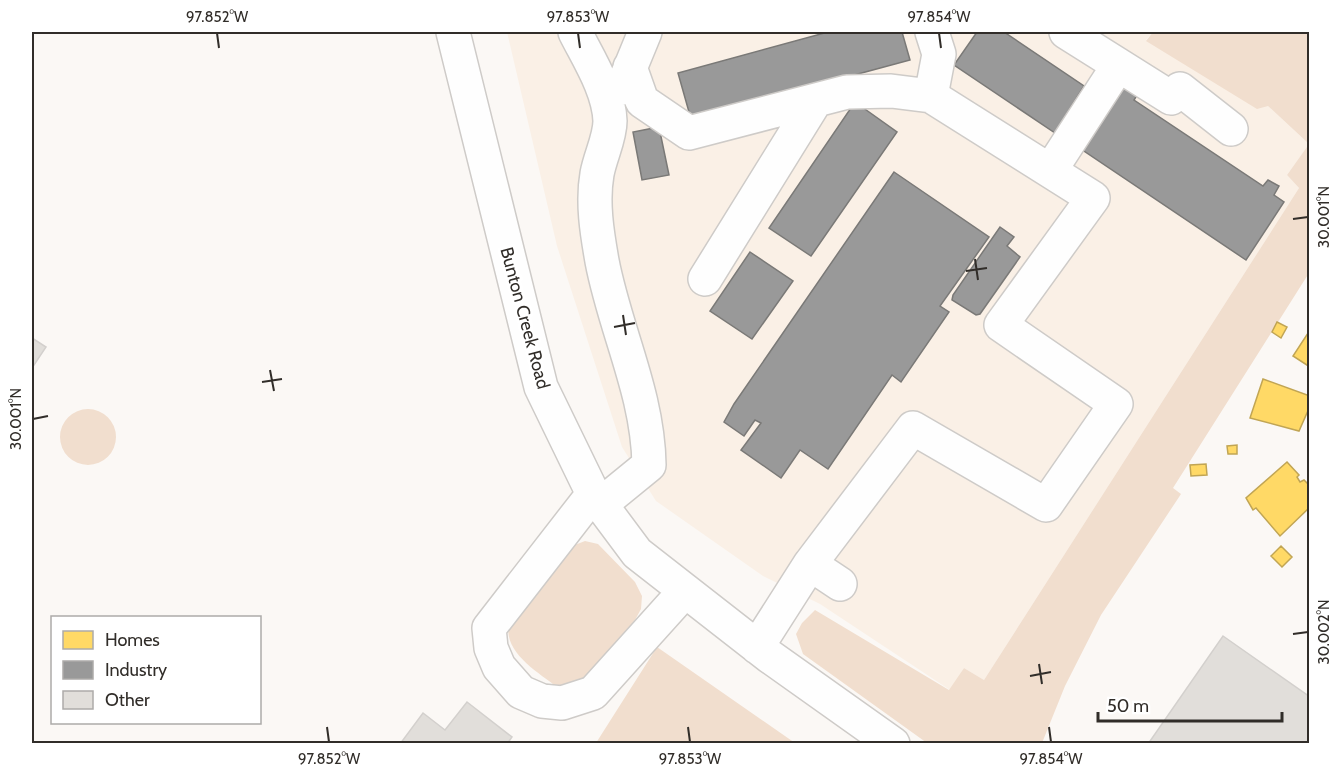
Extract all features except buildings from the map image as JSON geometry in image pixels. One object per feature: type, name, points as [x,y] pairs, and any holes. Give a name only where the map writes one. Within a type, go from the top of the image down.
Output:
[{"type":"street","name":"Bunton Creek Road","points":[[453,32],[541,387],[597,500],[637,553],[684,592],[893,744]]},
{"type":"street","points":[[575,32],[600,82],[610,121]]},
{"type":"street","points":[[645,32],[610,121],[597,176],[596,223],[602,263],[638,384],[649,436],[649,465],[597,500],[489,628],[491,648],[499,667],[521,692],[542,701],[562,703],[593,693],[684,592]]},
{"type":"street","points":[[931,96],[939,54],[932,32]]},
{"type":"street","points":[[1066,32],[1171,98],[1180,89],[1231,129]]},
{"type":"street","points":[[1050,171],[1118,66]]},
{"type":"street","points":[[630,67],[642,101],[689,134],[847,92],[891,91],[931,96],[1093,198],[1001,326],[1116,404],[1046,505],[914,428],[810,564],[757,647]]},
{"type":"street","points":[[705,279],[816,100]]},
{"type":"street","points":[[810,564],[840,584]]},
{"type":"shaded area","points":[[507,32],[1153,32],[1146,40],[1268,106],[1309,144],[1287,175],[1299,188],[984,680],[964,668],[950,690],[820,604],[763,576],[656,501],[622,447],[557,246]]},
{"type":"shaded area","points":[[1153,32],[1189,34],[1190,32],[1309,32],[1309,144],[1268,106],[1257,109],[1146,41]]},
{"type":"shaded area","points":[[1309,144],[1309,273],[1173,488],[1181,494],[1101,615],[1065,686],[1042,743],[927,743],[803,654],[796,634],[802,623],[815,610],[949,690],[964,668],[984,680],[1299,188],[1287,175]]},
{"type":"shaded area","points":[[82,409],[94,409],[108,417],[116,431],[114,448],[108,457],[94,465],[82,465],[65,453],[60,443],[60,431],[72,414]]},
{"type":"shaded area","points":[[585,541],[598,544],[635,582],[642,596],[641,609],[635,620],[586,680],[557,687],[517,653],[511,644],[509,625],[567,548]]},
{"type":"shaded area","points":[[657,647],[795,743],[596,743]]}]
